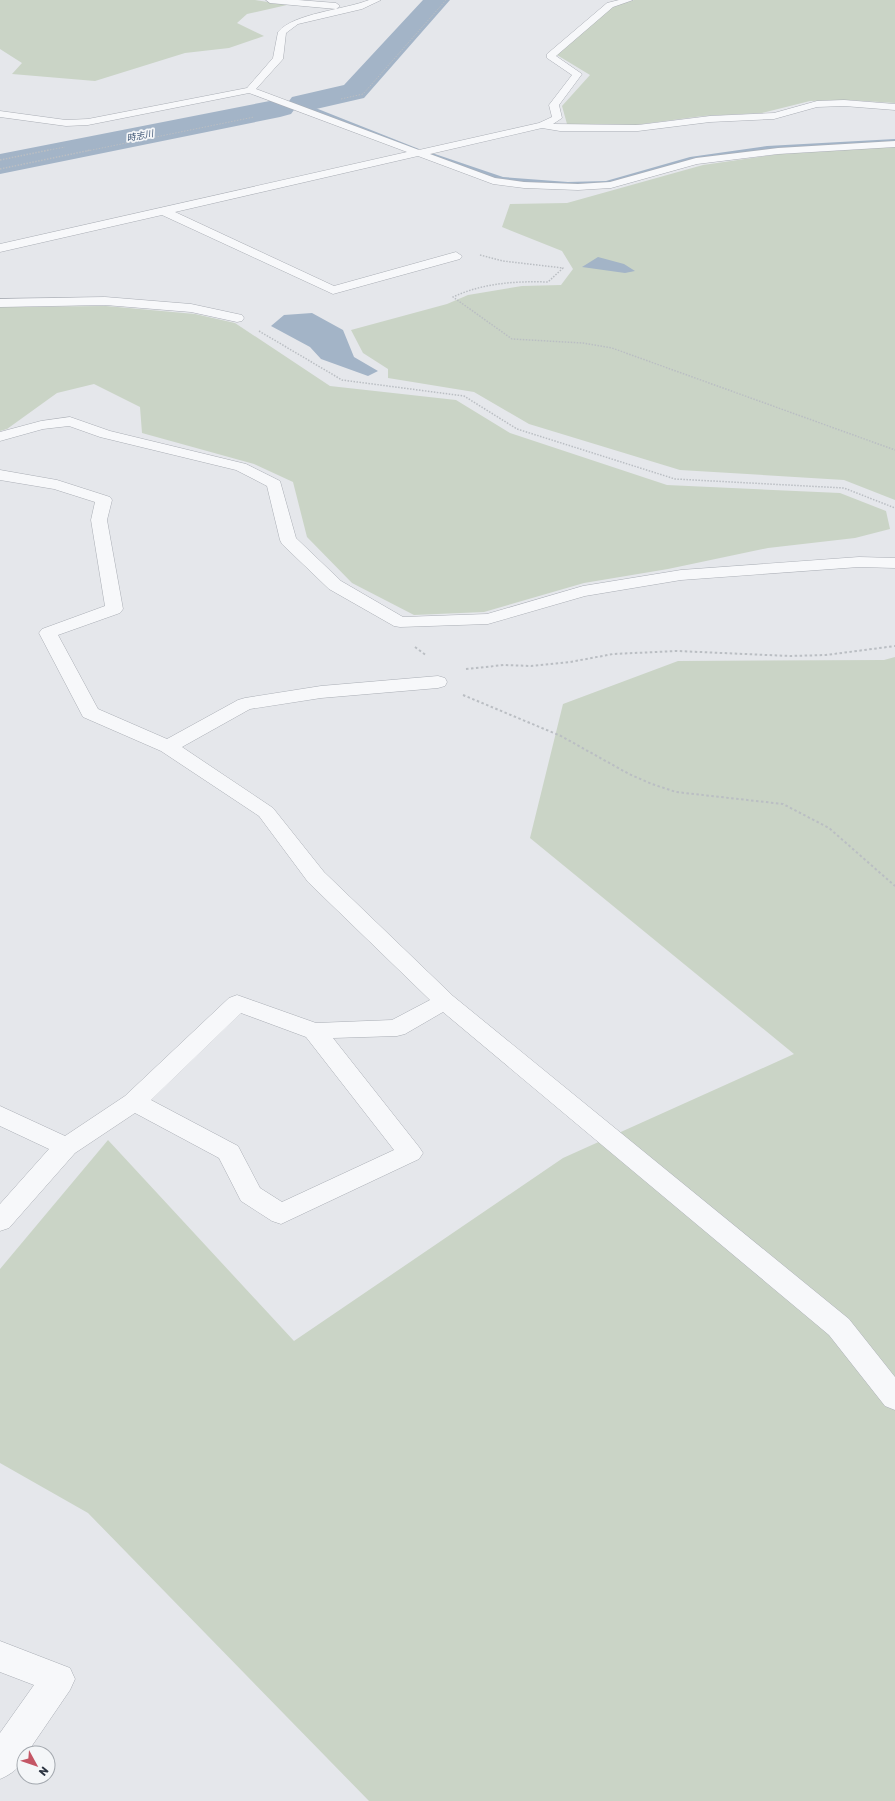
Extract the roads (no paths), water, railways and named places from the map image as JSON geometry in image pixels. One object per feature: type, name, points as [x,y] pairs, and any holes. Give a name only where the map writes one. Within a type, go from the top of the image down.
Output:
[{"type":"street","points":[[270,0],[359,7]]},
{"type":"street","points":[[250,90],[278,59],[282,32],[295,22],[359,7],[377,0]]},
{"type":"street","points":[[0,248],[166,212],[542,125],[557,118],[554,105],[577,74],[550,56],[610,5],[628,0]]},
{"type":"street","points":[[0,114],[66,123],[88,122],[250,90],[493,181],[524,185],[578,187],[611,185],[696,161],[778,151],[895,144]]},
{"type":"street","points":[[542,125],[560,128],[638,128],[710,119],[774,116],[817,104],[844,103],[895,107]]},
{"type":"street","points":[[166,212],[333,290],[456,256]]},
{"type":"street","points":[[0,303],[105,301],[191,308],[237,318]]},
{"type":"street","points":[[0,436],[41,425],[70,421],[105,434],[241,467],[274,484],[288,540],[335,585],[400,622],[488,619],[583,591],[681,574],[859,562],[895,563]]},
{"type":"street","points":[[0,475],[57,485],[104,500],[99,520],[114,609],[48,633],[90,713],[168,747],[266,812],[316,877],[445,1001],[839,1327],[895,1398]]},
{"type":"street","points":[[168,747],[245,704],[321,692],[438,682]]},
{"type":"street","points":[[0,1221],[66,1147],[134,1102],[237,1003],[314,1031],[397,1028],[445,1001]]},
{"type":"street","points":[[134,1102],[229,1152],[250,1194],[281,1214],[410,1153],[314,1031]]},
{"type":"street","points":[[0,1114],[66,1147]]},
{"type":"street","points":[[0,1656],[58,1679],[0,1762]]},
{"type":"water","points":[[598,257],[624,264],[635,271],[625,273],[582,267]]},
{"type":"water","points":[[312,313],[343,330],[354,357],[378,371],[368,376],[321,359],[310,347],[271,326],[284,315]]},
{"type":"waterway","name":"時志川","points":[[303,103],[354,92],[437,0]]},
{"type":"waterway","name":"時志川","points":[[0,164],[280,108]]},
{"type":"waterway","points":[[311,108],[416,149]]},
{"type":"waterway","points":[[430,154],[502,179],[568,184],[606,183],[690,159],[767,148],[895,141]]}]
